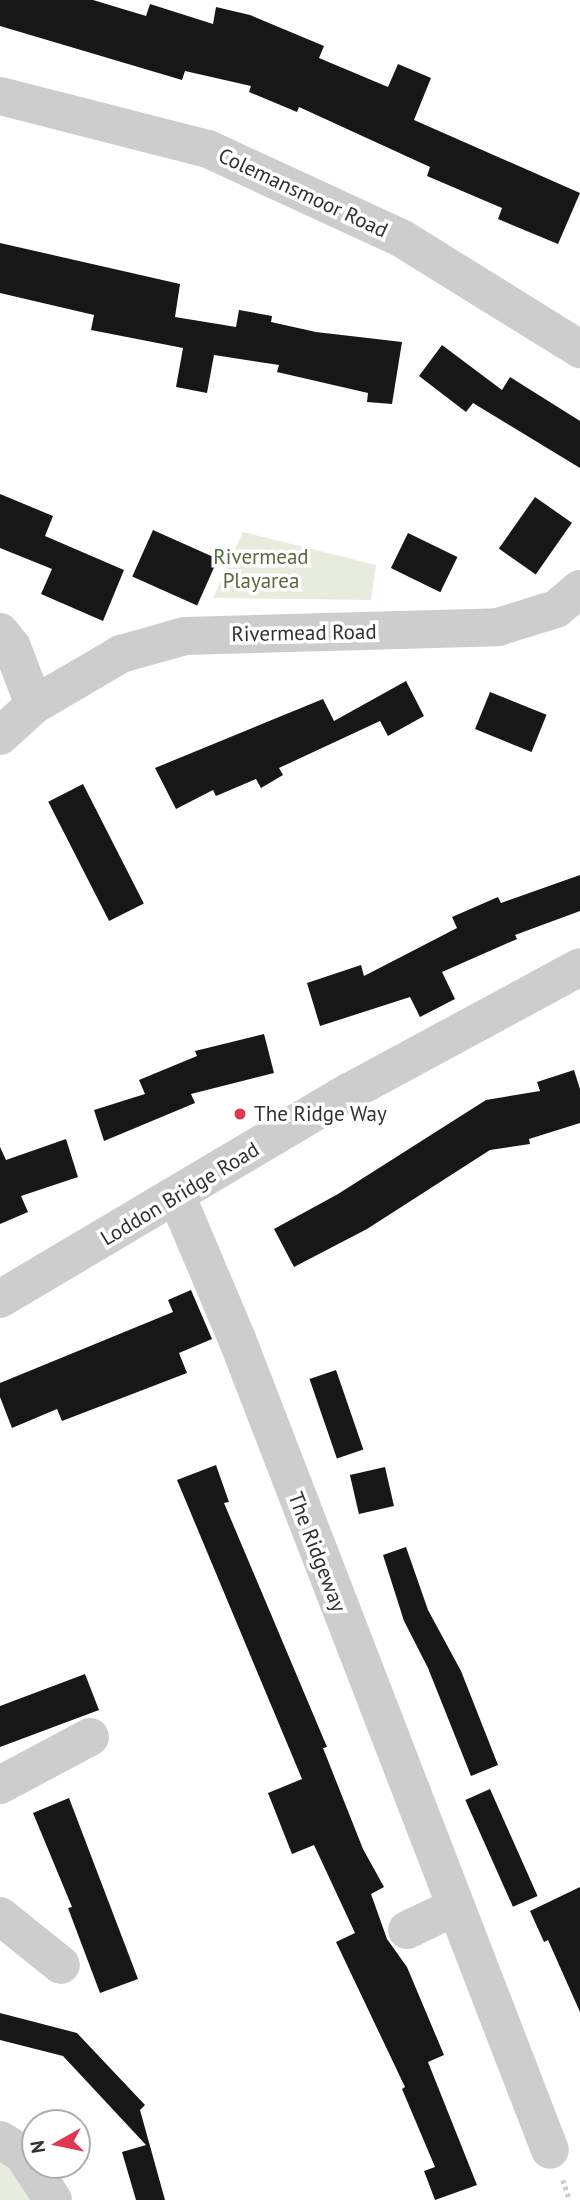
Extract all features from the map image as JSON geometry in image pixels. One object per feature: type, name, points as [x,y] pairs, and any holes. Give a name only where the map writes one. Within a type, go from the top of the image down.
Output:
[{"type":"street","name":"Colemansmoor Road","points":[[0,96],[208,149],[401,238],[580,349]]},
{"type":"street","name":"Rivermead Road","points":[[0,736],[34,705],[121,654],[185,636],[498,627],[556,609],[580,589]]},
{"type":"street","points":[[0,632],[12,647],[34,705]]},
{"type":"street","name":"Loddon Bridge Road","points":[[0,1299],[177,1197],[351,1091],[580,967]]},
{"type":"street","name":"The Ridgeway","points":[[177,1197],[237,1339],[550,2150]]},
{"type":"street","points":[[0,1785],[90,1737]]},
{"type":"street","points":[[407,1930],[455,1907]]},
{"type":"street","points":[[0,1916],[61,1965]]},
{"type":"street","points":[[0,2140],[22,2153],[53,2200]]},
{"type":"green space","name":"Rivermead Playarea","points":[[243,532],[376,565],[371,600],[213,598]]},
{"type":"green space","points":[[0,2140],[21,2164],[21,2179],[34,2179],[53,2200],[0,2200]]},
{"type":"building","points":[[0,0],[93,0],[146,16],[150,4],[213,24],[216,7],[250,15],[324,46],[319,58],[388,87],[398,64],[431,78],[414,120],[580,193],[558,244],[498,219],[502,208],[427,176],[430,167],[299,107],[297,112],[249,92],[251,86],[185,71],[182,80],[0,26]]},
{"type":"building","points":[[0,243],[180,284],[175,317],[236,327],[239,310],[272,316],[271,322],[316,332],[402,342],[392,404],[367,402],[368,393],[277,372],[279,365],[214,355],[207,393],[176,387],[183,348],[91,330],[94,315],[0,293]]},
{"type":"building","points":[[442,345],[502,390],[510,377],[580,421],[580,468],[473,403],[466,412],[419,376]]},
{"type":"building","points":[[0,494],[53,516],[45,536],[124,570],[103,621],[41,594],[52,569],[0,548]]},
{"type":"building","points":[[535,497],[572,523],[536,574],[499,549]]},
{"type":"building","points":[[153,530],[218,559],[197,605],[132,577]]},
{"type":"building","points":[[408,533],[457,557],[440,592],[391,568]]},
{"type":"building","points":[[406,681],[424,716],[388,736],[380,721],[279,768],[283,775],[261,788],[256,779],[216,796],[213,790],[176,809],[155,768],[323,699],[334,721]]},
{"type":"building","points":[[490,692],[547,715],[532,752],[475,729]]},
{"type":"building","points":[[83,784],[144,903],[109,921],[48,802]]},
{"type":"building","points":[[580,875],[580,911],[515,935],[517,939],[442,972],[455,999],[420,1017],[410,997],[320,1026],[307,983],[361,965],[364,976],[457,928],[452,917],[498,897],[501,903]]},
{"type":"building","points":[[264,1034],[274,1073],[191,1094],[195,1103],[104,1141],[94,1110],[145,1094],[139,1080],[197,1056],[195,1051]]},
{"type":"building","points":[[574,1070],[580,1089],[580,1123],[529,1139],[530,1144],[490,1150],[367,1229],[294,1267],[274,1229],[338,1194],[486,1100],[540,1091],[537,1082]]},
{"type":"building","points":[[66,1139],[78,1177],[21,1196],[28,1212],[0,1224],[0,1147],[6,1160]]},
{"type":"building","points":[[191,1290],[212,1339],[179,1353],[187,1373],[62,1421],[57,1409],[12,1428],[0,1397],[0,1383],[173,1312],[168,1300]]},
{"type":"building","points":[[336,1370],[363,1449],[337,1459],[310,1379]]},
{"type":"building","points":[[216,1465],[229,1502],[224,1503],[327,1747],[323,1748],[363,1849],[384,1887],[371,1894],[387,1939],[407,1967],[444,2055],[428,2062],[477,2185],[435,2200],[424,2171],[435,2167],[402,2089],[405,2087],[336,1942],[355,1933],[314,1845],[292,1854],[268,1793],[302,1779],[177,1480]]},
{"type":"building","points":[[385,1467],[394,1506],[359,1514],[350,1475]]},
{"type":"building","points":[[406,1547],[428,1610],[461,1671],[498,1765],[471,1776],[428,1668],[404,1621],[383,1555]]},
{"type":"building","points":[[85,1674],[99,1710],[0,1747],[0,1706]]},
{"type":"building","points":[[490,1789],[538,1896],[513,1907],[465,1800]]},
{"type":"building","points":[[69,1798],[138,1979],[100,1993],[68,1908],[72,1907],[33,1813]]},
{"type":"building","points":[[580,1887],[580,2012],[548,1940],[544,1942],[530,1911]]},
{"type":"building","points":[[0,2013],[77,2033],[145,2105],[140,2110],[165,2200],[136,2200],[122,2152],[146,2145],[63,2056],[0,2040]]},
{"type":"place","name":"The Ridge Way","points":[[240,1114]]}]
